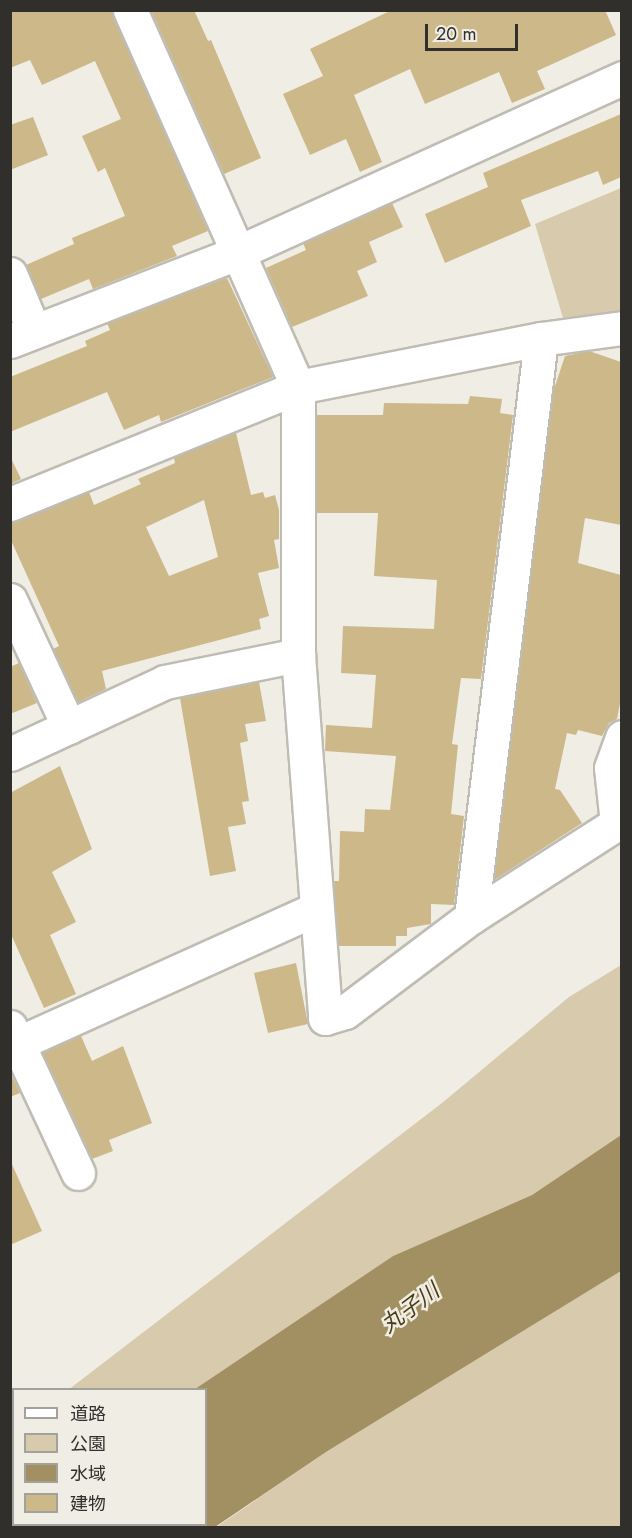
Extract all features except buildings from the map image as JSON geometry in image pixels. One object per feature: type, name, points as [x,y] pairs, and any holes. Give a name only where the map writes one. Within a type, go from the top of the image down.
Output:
[{"type":"street","points":[[130,10],[298,387],[298,655],[314,910],[325,1018],[345,1012],[471,917],[619,822],[611,768],[621,737]]},
{"type":"street","points":[[10,274],[22,336],[239,252],[621,78]]},
{"type":"street","points":[[10,504],[298,387],[541,339],[621,328]]},
{"type":"street","points":[[471,917],[541,339]]},
{"type":"street","points":[[10,600],[69,727]]},
{"type":"street","points":[[10,754],[165,682],[298,655]]},
{"type":"street","points":[[78,1173],[13,1040],[314,910]]},
{"type":"green space","points":[[621,188],[621,316],[563,318],[535,224]]},
{"type":"green space","points":[[621,965],[621,1135],[532,1195],[393,1256],[196,1388],[71,1388],[442,1103],[569,997]]},
{"type":"green space","points":[[621,1271],[621,1527],[215,1528],[326,1452]]},
{"type":"green space","points":[[12,1464],[14,1526],[10,1527]]},
{"type":"water","name":"丸子川","points":[[621,1135],[621,1271],[326,1452],[215,1527],[13,1527],[207,1526],[207,1388],[196,1388],[393,1256],[532,1195]]}]
